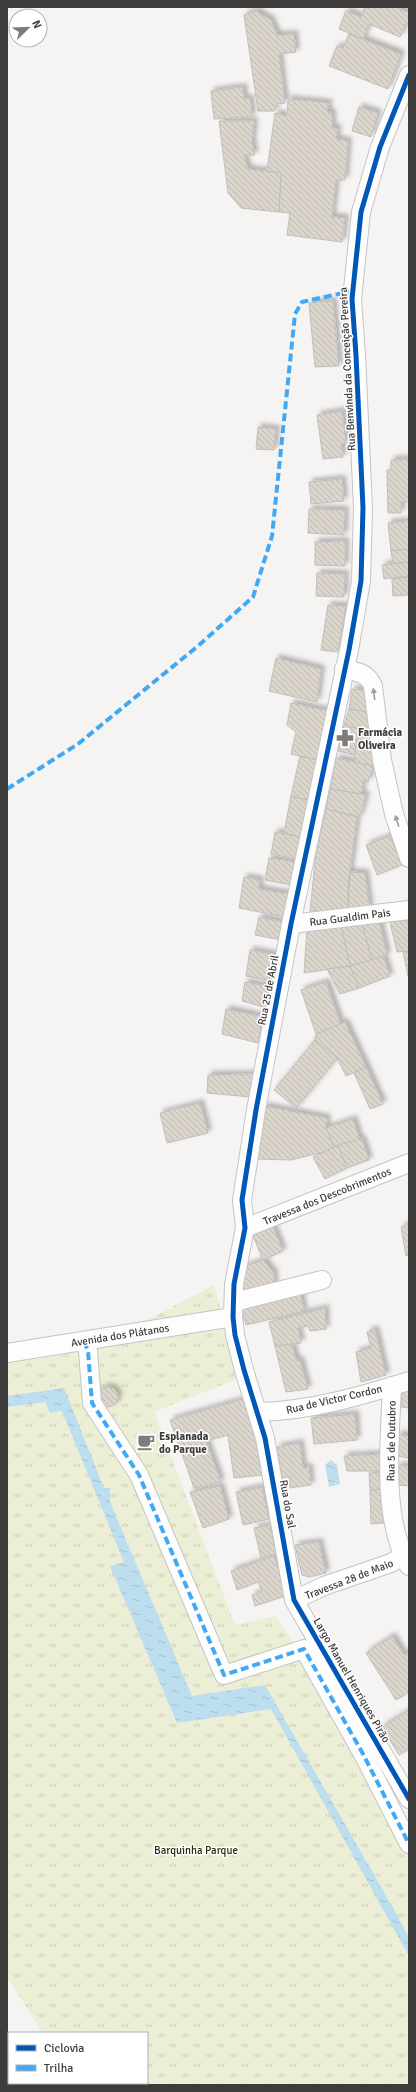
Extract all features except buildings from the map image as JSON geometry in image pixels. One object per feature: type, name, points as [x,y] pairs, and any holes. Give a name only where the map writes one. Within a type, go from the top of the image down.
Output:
[{"type":"street","name":"Rua Benvinda da Conceição Pereira","points":[[344,669],[361,581],[363,515],[352,299],[356,253],[361,212],[380,147],[409,75]]},
{"type":"street","points":[[344,669],[364,674],[369,677],[372,686],[382,760],[394,814],[409,858]]},
{"type":"street","name":"Rua 25 de Abril","points":[[234,1310],[234,1284],[245,1228],[242,1200],[256,1110],[291,924],[344,669]]},
{"type":"street","name":"Rua Gualdim Pais","points":[[291,924],[409,910]]},
{"type":"street","name":"Travessa dos Descobrimentos","points":[[245,1228],[409,1163]]},
{"type":"street","name":"Avenida dos Plátanos","points":[[7,1353],[84,1341],[234,1310],[322,1280]]},
{"type":"street","name":"Rua do Sal","points":[[234,1310],[235,1335],[265,1438],[282,1523],[294,1600]]},
{"type":"street","points":[[84,1341],[88,1351],[92,1403],[139,1474],[224,1675],[304,1649],[363,1754],[409,1844]]},
{"type":"street","name":"Rua de Victor Cordon","points":[[258,1412],[296,1409],[409,1381]]},
{"type":"street","name":"Rua 5 de Outubro","points":[[392,1386],[388,1479],[395,1524],[406,1561]]},
{"type":"street","name":"Travessa 28 de Maio","points":[[294,1600],[324,1586],[391,1563],[406,1561]]},
{"type":"street","name":"Largo Manuel Henriques Pirão","points":[[294,1600],[409,1799]]},
{"type":"green space","name":"Barquinha Parque","points":[[214,1285],[242,1377],[154,1412],[235,1625],[276,1616],[319,1685],[409,1841],[409,2085],[82,2085],[81,2084],[148,2084],[148,2032],[42,2032],[7,1977],[7,1363],[88,1351]]},
{"type":"water","points":[[64,1388],[104,1488],[110,1488],[110,1502],[192,1696],[265,1685],[396,1913],[409,1938],[409,1956],[271,1709],[177,1723],[110,1566],[124,1562],[62,1411],[50,1413],[45,1402],[7,1407],[7,1396]]},
{"type":"water","points":[[331,1460],[337,1465],[340,1484],[329,1487],[325,1465]]},
{"type":"marked path","points":[[7,789],[78,744],[198,646],[253,597],[272,536],[295,314],[302,302],[352,291]]},
{"type":"marked path","points":[[84,1341],[88,1351],[92,1403],[139,1475],[224,1675],[304,1649],[363,1754],[409,1844]]},
{"type":"cycle path","points":[[409,75],[380,147],[361,212],[352,299],[363,508],[361,581],[349,650],[291,924],[256,1110],[242,1200],[245,1228],[234,1284],[233,1317],[235,1335],[244,1370],[265,1438],[294,1600],[409,1799]]},
{"type":"place","name":"Farmácia Oliveira","points":[[345,738]]},
{"type":"place","name":"Esplanada do Parque","points":[[146,1442]]}]
